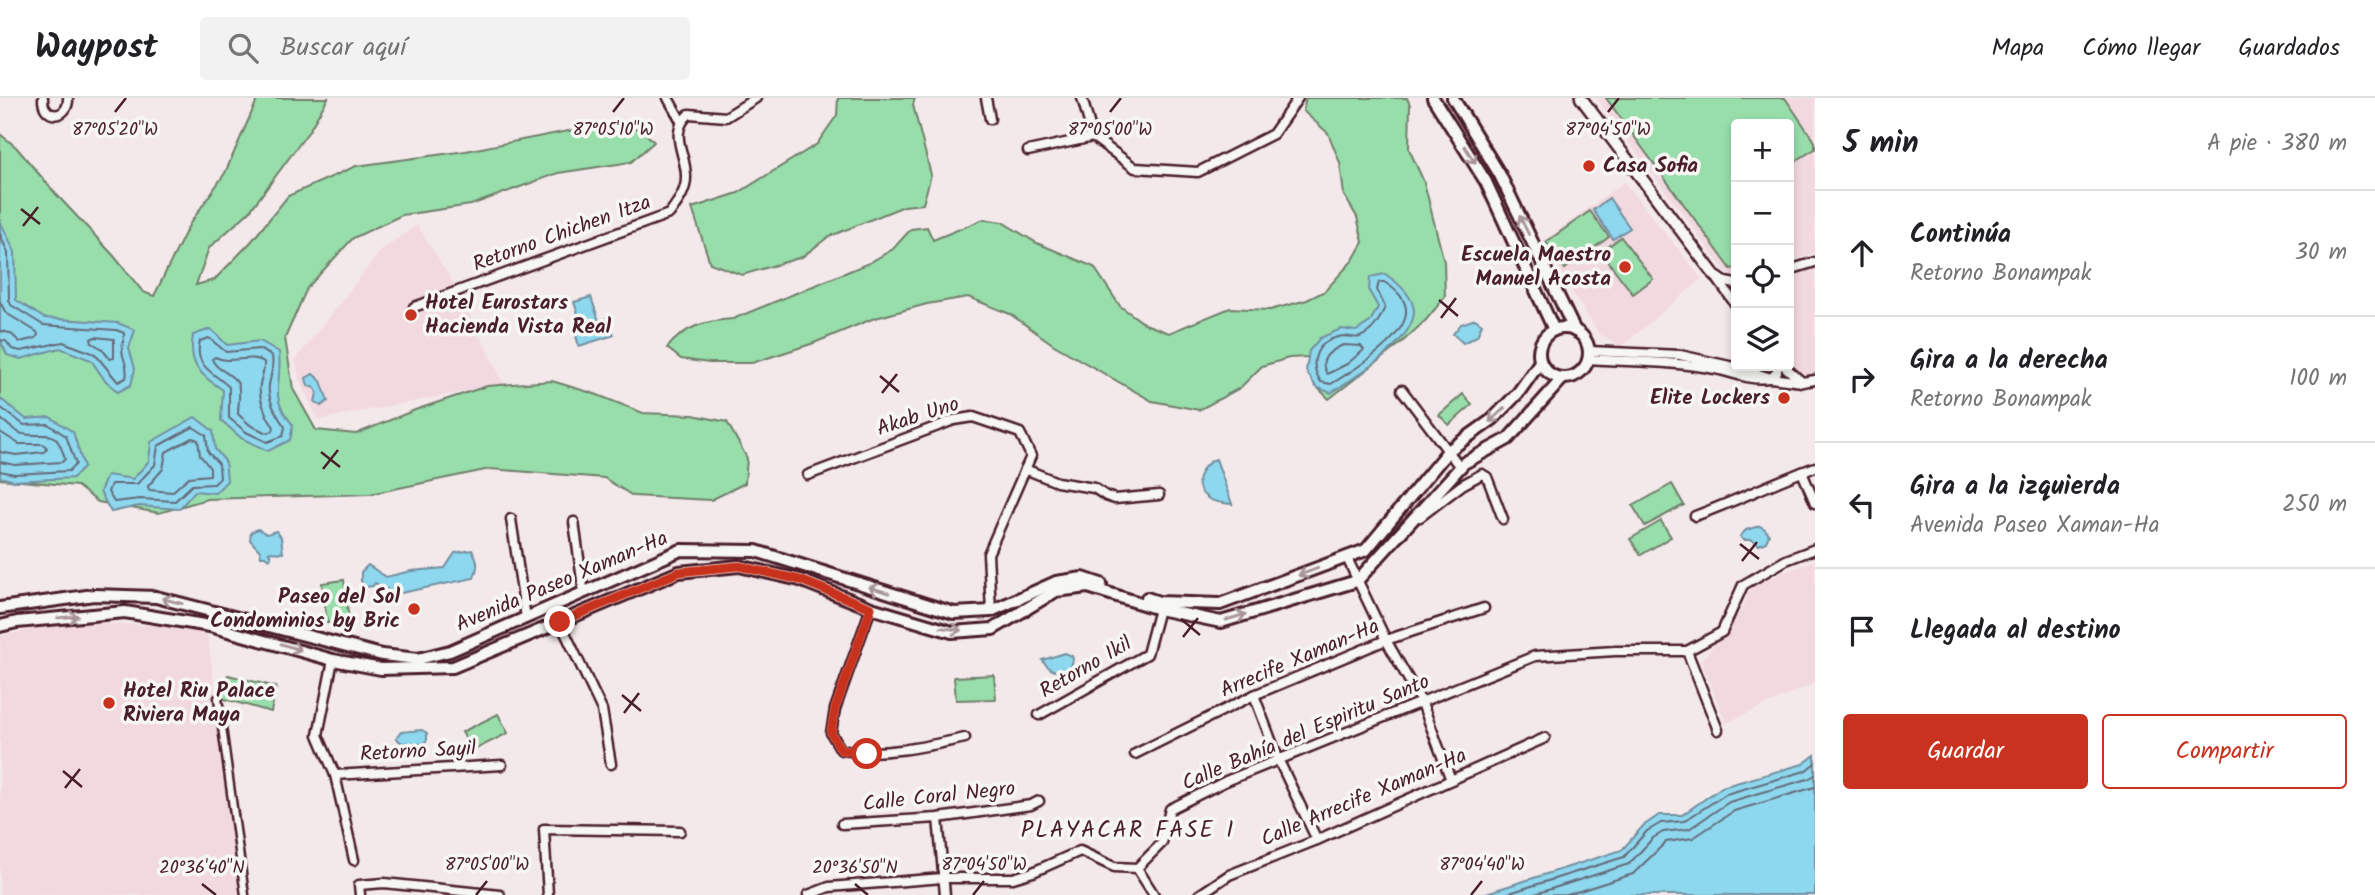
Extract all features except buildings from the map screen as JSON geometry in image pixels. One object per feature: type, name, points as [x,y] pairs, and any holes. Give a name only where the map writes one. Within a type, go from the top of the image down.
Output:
[{"type":"main road","points":[[1433,98],[1486,182],[1554,330]]},
{"type":"main road","points":[[1453,98],[1500,175],[1576,331]]},
{"type":"main road","points":[[1569,328],[1576,331],[1582,336],[1589,355],[1581,372],[1562,379],[1548,373],[1538,355],[1541,342],[1554,330],[1569,328]]},
{"type":"main road","name":"Avenida Paseo Xaman-Ha","points":[[0,608],[94,595],[156,597],[382,655],[418,659],[450,651],[681,550],[755,551],[954,613],[990,611],[1056,582],[1083,578],[1159,602],[1220,604],[1366,550],[1448,451],[1493,419],[1518,393],[1540,362]]},
{"type":"main road","points":[[1357,581],[1460,467],[1508,439],[1562,379]]},
{"type":"main road","name":"Avenida Paseo Xaman-Ha","points":[[0,626],[125,612],[210,626],[332,660],[381,669],[453,667],[679,572],[739,566],[800,580],[871,608],[952,632],[993,629],[1056,591],[1088,587],[1159,609],[1221,622],[1357,581]]},
{"type":"main road","points":[[826,590],[831,574]]},
{"type":"main road","points":[[599,586],[607,602]]},
{"type":"main road","points":[[908,618],[912,600]]},
{"type":"main road","points":[[521,620],[524,637]]},
{"type":"main road","points":[[381,669],[382,655]]},
{"type":"street","points":[[43,98],[43,108],[48,114],[56,116],[63,113],[71,99]]},
{"type":"street","points":[[668,98],[681,121],[689,114],[726,117],[756,98]]},
{"type":"street","points":[[986,98],[990,119]]},
{"type":"street","points":[[1082,98],[1093,137],[1135,167],[1198,172],[1273,134],[1298,98]]},
{"type":"street","points":[[1581,98],[1731,298]]},
{"type":"street","name":"Retorno Chichen Itza","points":[[414,307],[669,214],[682,196],[687,179],[678,132],[681,121]]},
{"type":"street","points":[[1028,151],[1093,137]]},
{"type":"street","points":[[1794,268],[1815,262]]},
{"type":"street","points":[[1713,273],[1731,283]]},
{"type":"street","points":[[1589,355],[1715,369],[1756,380],[1815,380]]},
{"type":"street","points":[[1771,378],[1776,371]]},
{"type":"street","points":[[1790,371],[1802,382]]},
{"type":"street","points":[[1402,390],[1460,467]]},
{"type":"street","name":"Akab Uno","points":[[808,475],[954,420],[973,417],[1020,433],[1031,456],[988,554],[990,611]]},
{"type":"street","points":[[1695,516],[1815,467]]},
{"type":"street","points":[[1025,470],[1057,482],[1094,488],[1115,499],[1159,495]]},
{"type":"street","points":[[1802,472],[1815,503]]},
{"type":"street","points":[[1401,532],[1462,485],[1482,474],[1487,477],[1503,519]]},
{"type":"street","points":[[511,519],[521,620]]},
{"type":"street","points":[[574,522],[582,593]]},
{"type":"street","name":"Calle Bahía del Espiritu Santo","points":[[1137,868],[1162,842],[1170,809],[1226,781],[1535,656],[1615,651],[1687,651],[1722,632],[1743,584],[1786,560],[1815,549]]},
{"type":"street","points":[[1347,558],[1386,640],[1422,703],[1451,780]]},
{"type":"street","points":[[871,608],[835,709],[831,733],[841,750],[867,754],[919,748],[965,738]]},
{"type":"street","name":"Arrecife Xaman-Ha","points":[[1135,754],[1254,695],[1386,640],[1484,608]]},
{"type":"street","name":"Retorno Ikil","points":[[1040,715],[1147,654],[1159,609]]},
{"type":"street","points":[[560,622],[602,710],[611,764]]},
{"type":"street","points":[[1687,651],[1718,730]]},
{"type":"street","name":"Retorno Sayil","points":[[332,660],[318,735],[335,775],[354,860]]},
{"type":"street","points":[[1254,695],[1279,761],[1317,840]]},
{"type":"street","points":[[218,698],[245,895]]},
{"type":"street","name":"Calle Arrecife Xaman-Ha","points":[[1199,895],[1229,875],[1317,840],[1545,738]]},
{"type":"street","name":"Retorno Sayil","points":[[335,775],[502,765]]},
{"type":"street","name":"Calle Coral Negro","points":[[842,824],[938,818],[1031,805],[1039,801]]},
{"type":"street","points":[[938,818],[945,895]]},
{"type":"street","points":[[548,895],[544,829],[680,831]]},
{"type":"street","points":[[808,895],[829,887],[943,878],[1013,878],[1080,851],[1114,867],[1137,868],[1154,895]]},
{"type":"street","points":[[359,890],[384,883],[500,895]]},
{"type":"shaded area","points":[[1596,98],[1815,98],[1815,253],[1794,260],[1794,119],[1731,119],[1731,275],[1725,271]]},
{"type":"shaded area","name":"Escuela Maestro Manuel Acosta","points":[[1624,182],[1702,279],[1621,347],[1599,334],[1561,275],[1545,240]]},
{"type":"shaded area","name":"Hotel Eurostars Hacienda Vista Real","points":[[417,225],[456,287],[504,384],[318,420],[300,382],[295,360],[382,249]]},
{"type":"shaded area","points":[[1815,268],[1815,373],[1800,376],[1794,368],[1794,274]]},
{"type":"shaded area","points":[[1815,560],[1815,683],[1726,723],[1701,661],[1741,611],[1752,585]]},
{"type":"shaded area","name":"Hotel Riu Palace Riviera Maya","points":[[78,622],[164,626],[207,633],[245,895],[0,895],[0,636]]},
{"type":"green space","points":[[258,98],[328,98],[309,131],[249,212],[209,248],[196,285],[214,280],[251,242],[288,196],[356,166],[466,151],[604,124],[641,129],[654,142],[631,162],[558,173],[471,205],[402,215],[353,238],[307,288],[285,338],[293,389],[316,430],[356,434],[415,410],[487,386],[552,381],[643,413],[693,415],[727,422],[747,458],[745,483],[711,500],[633,496],[604,478],[490,469],[370,494],[207,499],[159,513],[98,502],[77,486],[0,479],[0,134],[16,147],[143,292],[154,296],[189,225],[225,173]]},
{"type":"green space","points":[[838,98],[915,98],[913,105],[931,175],[923,204],[904,206],[828,237],[802,257],[742,275],[710,263],[692,208],[738,193],[817,144],[837,115]]},
{"type":"green space","points":[[1306,98],[1407,98],[1410,105],[1409,149],[1424,182],[1444,262],[1445,297],[1426,320],[1400,344],[1329,399],[1314,384],[1309,357],[1289,358],[1262,366],[1240,388],[1199,410],[1152,401],[1054,345],[1010,314],[968,297],[927,304],[872,319],[814,343],[752,363],[709,363],[681,359],[667,348],[681,334],[696,326],[733,319],[869,263],[893,249],[911,229],[927,227],[933,240],[984,219],[1002,222],[1037,243],[1094,267],[1120,306],[1145,324],[1169,333],[1230,308],[1270,310],[1307,300],[1325,291],[1353,260],[1363,242],[1357,217],[1344,195],[1340,163],[1328,133],[1303,111]]},
{"type":"green space","points":[[1606,98],[1785,98],[1815,142],[1815,149],[1794,162],[1794,119],[1731,119],[1731,269]]},
{"type":"green space","points":[[1590,211],[1609,237],[1565,269],[1546,242]]},
{"type":"green space","points":[[1621,237],[1653,279],[1633,294],[1601,252]]},
{"type":"green space","points":[[1463,394],[1472,405],[1449,425],[1439,415]]},
{"type":"green space","points":[[1672,484],[1684,505],[1645,526],[1633,506]]},
{"type":"green space","points":[[1661,521],[1671,537],[1641,555],[1630,539]]},
{"type":"green space","points":[[344,580],[349,620],[327,623],[322,583]]},
{"type":"green space","points":[[228,675],[276,687],[271,712],[221,698]]},
{"type":"green space","points":[[994,675],[996,699],[956,700],[954,677]]},
{"type":"green space","points":[[498,714],[508,733],[472,751],[462,732]]},
{"type":"water","points":[[1609,198],[1630,228],[1613,239],[1593,210]]},
{"type":"water","points":[[0,221],[15,252],[16,300],[44,318],[118,323],[135,330],[129,348],[135,369],[131,385],[118,392],[104,379],[91,360],[60,348],[21,359],[7,355],[0,340]]},
{"type":"water","points":[[1385,274],[1404,290],[1413,305],[1411,323],[1404,335],[1381,358],[1331,393],[1316,387],[1306,371],[1309,351],[1320,338],[1341,329],[1356,331],[1370,322],[1378,307],[1369,291],[1370,277]]},
{"type":"water","points":[[591,297],[599,321],[608,318],[614,335],[579,346],[574,329],[582,326],[574,302]]},
{"type":"water","points":[[1475,319],[1482,324],[1477,336],[1463,343],[1453,334],[1461,324]]},
{"type":"water","points":[[211,329],[227,345],[260,341],[279,352],[278,398],[293,425],[290,440],[268,451],[241,438],[221,420],[223,390],[202,374],[192,354],[193,335]]},
{"type":"water","points":[[313,374],[321,381],[328,401],[321,406],[315,402],[317,393],[315,388],[308,386],[306,378]]},
{"type":"water","points":[[2,400],[26,419],[50,417],[73,432],[84,467],[73,478],[14,481],[0,477]]},
{"type":"water","points":[[195,417],[213,431],[215,449],[225,461],[227,481],[215,493],[195,491],[179,509],[139,506],[111,512],[100,492],[107,475],[133,479],[149,461],[151,442]]},
{"type":"water","points":[[1216,459],[1232,504],[1211,500],[1200,489],[1198,483],[1201,471]]},
{"type":"water","points":[[1760,526],[1769,535],[1766,542],[1759,545],[1752,540],[1743,540],[1740,536],[1746,530]]},
{"type":"water","points":[[258,529],[267,534],[276,531],[281,537],[283,553],[269,552],[269,559],[261,556],[250,540],[251,532]]},
{"type":"water","points":[[472,550],[477,564],[474,578],[396,594],[375,583],[365,587],[361,581],[361,572],[368,565],[386,577],[411,571],[445,568],[455,553]]},
{"type":"water","points":[[1065,653],[1073,659],[1070,672],[1054,670],[1042,660]]},
{"type":"water","points":[[422,730],[427,733],[427,740],[423,744],[402,743],[396,738],[401,732]]},
{"type":"water","points":[[1815,755],[1815,895],[1480,895],[1622,850],[1643,826],[1659,815],[1682,815],[1722,787],[1803,764]]},
{"type":"place","name":"Casa Sofia","points":[[1589,166]]},
{"type":"place","name":"Escuela Maestro Manuel Acosta","points":[[1625,267]]},
{"type":"place","name":"Hotel Eurostars Hacienda Vista Real","points":[[411,315]]},
{"type":"place","name":"Elite Lockers","points":[[1784,398]]},
{"type":"place","name":"Paseo del Sol Condominios by Bric","points":[[414,609]]},
{"type":"place","name":"Hotel Riu Palace Riviera Maya","points":[[109,703]]},
{"type":"district","name":"PLAYACAR FASE I","points":[[1128,831]]},
{"type":"route","points":[[560,622],[679,572],[739,566],[800,580],[871,608],[835,709],[831,733],[841,750],[867,754]]}]
